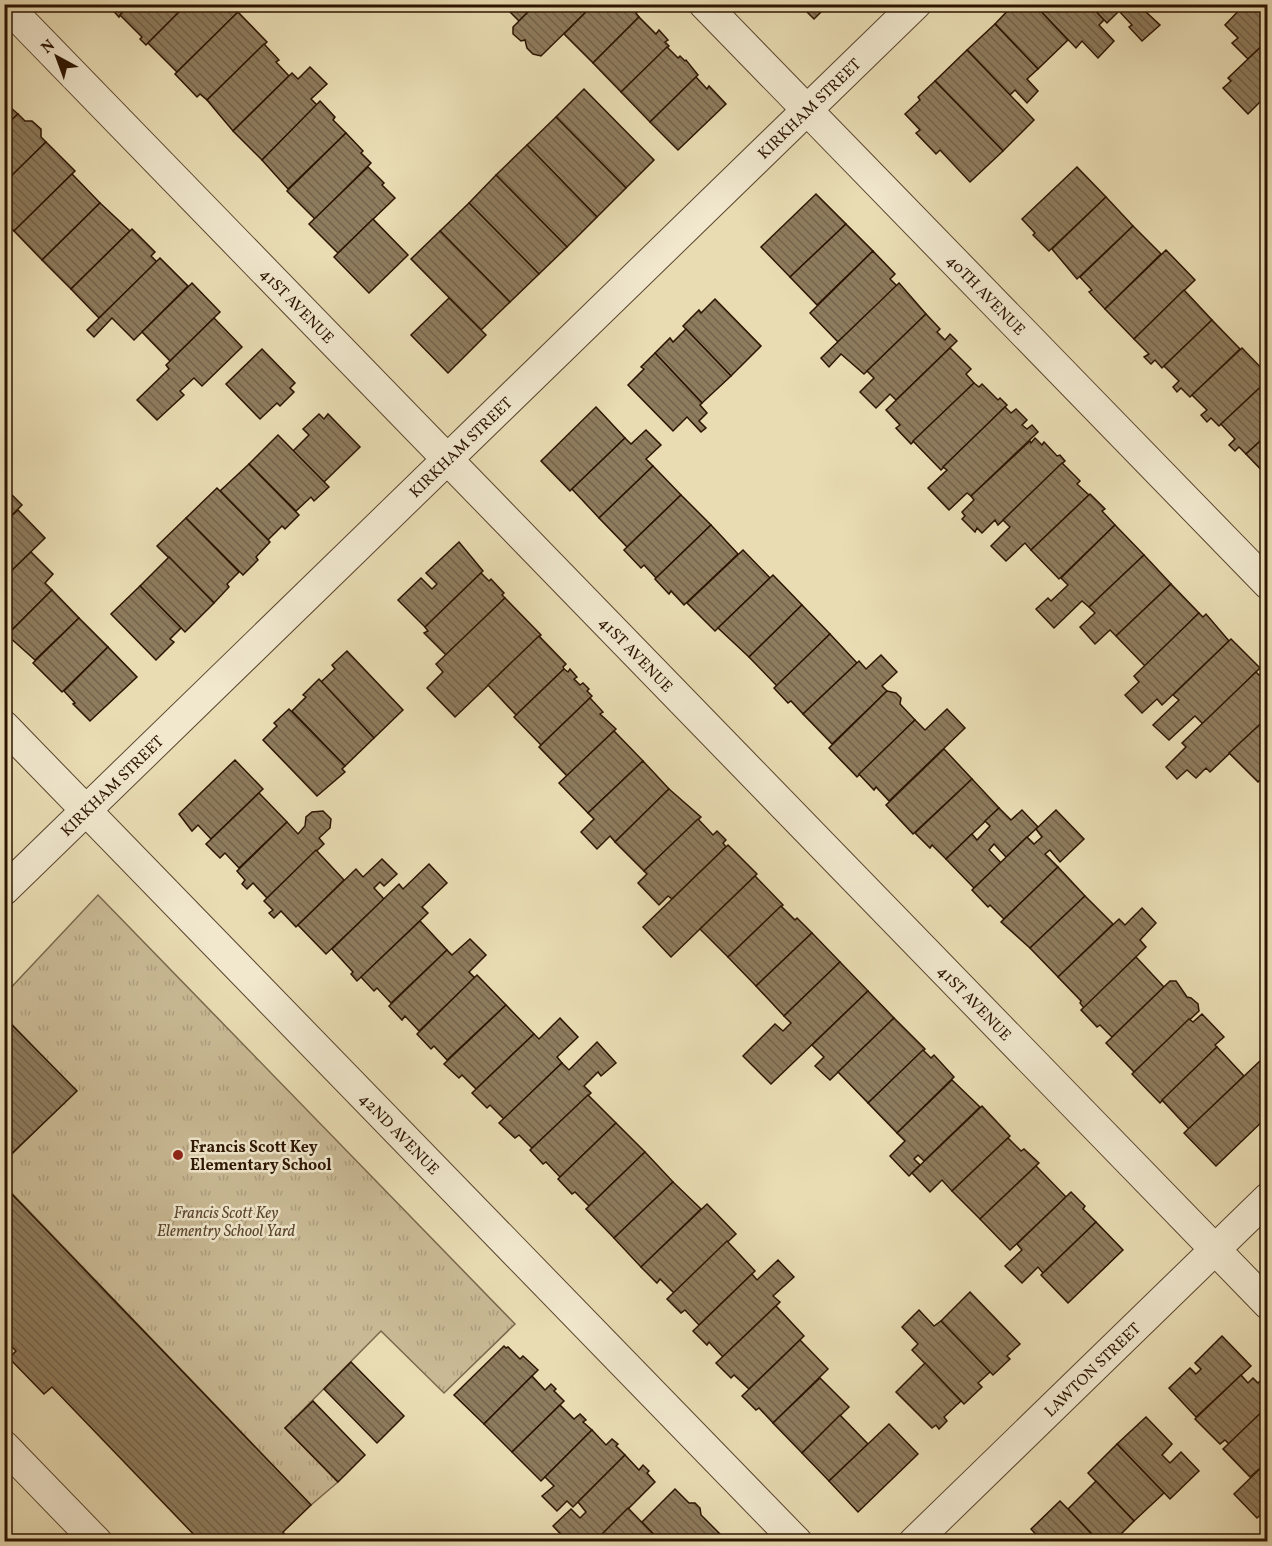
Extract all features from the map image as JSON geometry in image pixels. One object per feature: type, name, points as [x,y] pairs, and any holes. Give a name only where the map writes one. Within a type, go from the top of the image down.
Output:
[{"type":"street","name":"41ST AVENUE","points":[[5,4],[1268,1304]]},
{"type":"street","name":"40TH AVENUE","points":[[704,4],[1268,584]]},
{"type":"street","name":"KIRKHAM STREET","points":[[4,890],[916,4]]},
{"type":"street","name":"42ND AVENUE","points":[[4,726],[797,1542]]},
{"type":"street","name":"LAWTON STREET","points":[[914,1542],[1268,1198]]},
{"type":"street","points":[[4,1446],[97,1542]]},
{"type":"green space","name":"Francis Scott Key Elementry School Yard","points":[[98,895],[515,1324],[444,1393],[381,1331],[285,1428],[338,1482],[311,1505],[5,1186],[5,1161],[76,1091],[5,1017],[4,995]]},
{"type":"building","points":[[107,4],[130,4],[119,17]]},
{"type":"building","points":[[130,4],[187,4],[146,45],[140,39],[142,37],[120,15]]},
{"type":"building","points":[[187,4],[231,4],[238,12],[177,72],[148,43]]},
{"type":"building","points":[[502,4],[536,4],[519,21]]},
{"type":"building","points":[[536,4],[594,4],[541,56],[533,54],[527,48],[525,40],[521,41],[513,34],[513,27]]},
{"type":"building","points":[[594,4],[633,4],[639,10],[636,13],[639,17],[593,63],[564,34]]},
{"type":"building","points":[[799,4],[829,4],[814,19]]},
{"type":"building","points":[[1014,4],[1034,4],[1068,40],[1038,69],[995,24]]},
{"type":"building","points":[[1034,4],[1089,4],[1104,20],[1099,25],[1114,41],[1098,58],[1082,41],[1076,48]]},
{"type":"building","points":[[1089,4],[1148,4],[1150,7],[1145,11],[1160,25],[1142,41],[1119,11],[1107,23]]},
{"type":"building","points":[[1245,4],[1268,4],[1268,40],[1248,59],[1232,43],[1238,38],[1225,25]]},
{"type":"building","points":[[238,12],[267,42],[207,100],[200,94],[197,97],[175,74]]},
{"type":"building","points":[[639,17],[656,34],[659,30],[668,40],[665,42],[669,46],[621,92],[593,63]]},
{"type":"building","points":[[995,24],[1038,69],[1027,79],[1038,91],[1027,103],[1015,90],[1010,95],[967,50]]},
{"type":"building","points":[[1268,40],[1268,94],[1248,114],[1223,88],[1231,81],[1228,78]]},
{"type":"building","points":[[264,44],[279,60],[276,62],[289,76],[233,131],[207,100]]},
{"type":"building","points":[[667,47],[678,58],[680,56],[686,60],[698,75],[650,122],[621,92]]},
{"type":"building","points":[[967,50],[1034,120],[1003,151],[935,81]]},
{"type":"building","points":[[310,67],[327,84],[311,99],[317,105],[262,160],[233,131],[292,73],[298,79]]},
{"type":"building","points":[[696,77],[707,89],[709,86],[726,104],[678,150],[650,122]]},
{"type":"building","points":[[935,81],[1003,151],[970,182],[940,150],[936,154],[916,133],[920,130],[905,114],[920,100],[918,97]]},
{"type":"building","points":[[584,89],[654,160],[626,188],[556,117]]},
{"type":"building","points":[[4,93],[11,99],[11,108],[18,114],[4,127]]},
{"type":"building","points":[[320,101],[335,117],[333,120],[346,133],[288,189],[262,160]]},
{"type":"building","points":[[18,114],[25,121],[32,121],[41,129],[41,137],[46,142],[4,183],[4,127]]},
{"type":"building","points":[[556,117],[626,188],[597,217],[527,145]]},
{"type":"building","points":[[346,133],[371,163],[315,219],[287,191]]},
{"type":"building","points":[[46,142],[75,171],[14,231],[4,222],[4,183]]},
{"type":"building","points":[[527,145],[597,217],[567,247],[496,175]]},
{"type":"building","points":[[368,167],[395,198],[338,253],[309,224]]},
{"type":"building","points":[[1077,167],[1106,197],[1049,251],[1033,235],[1035,233],[1022,219]]},
{"type":"building","points":[[72,174],[100,203],[42,260],[14,231]]},
{"type":"building","points":[[496,175],[567,247],[539,274],[469,203]]},
{"type":"building","points":[[816,194],[846,224],[790,277],[761,247]]},
{"type":"building","points":[[1106,197],[1133,226],[1077,279],[1052,249]]},
{"type":"building","points":[[100,203],[130,231],[71,289],[42,260]]},
{"type":"building","points":[[469,203],[539,274],[510,302],[440,231]]},
{"type":"building","points":[[373,219],[408,255],[369,293],[334,257]]},
{"type":"building","points":[[846,224],[873,251],[817,305],[790,277]]},
{"type":"building","points":[[1133,226],[1161,254],[1105,309],[1089,292],[1092,290],[1080,277]]},
{"type":"building","points":[[132,229],[155,252],[151,256],[157,262],[99,318],[71,289]]},
{"type":"building","points":[[440,231],[510,302],[481,330],[411,259]]},
{"type":"building","points":[[1166,250],[1195,280],[1134,339],[1105,309]]},
{"type":"building","points":[[873,251],[895,274],[890,279],[897,286],[838,342],[810,313]]},
{"type":"building","points":[[160,258],[188,286],[134,340],[112,318],[94,337],[87,330]]},
{"type":"building","points":[[192,283],[220,312],[170,361],[142,332]]},
{"type":"building","points":[[899,283],[926,314],[864,374],[841,354],[829,367],[821,358]]},
{"type":"building","points":[[1184,290],[1212,320],[1162,368],[1155,360],[1151,364],[1144,357],[1149,354],[1134,339]]},
{"type":"building","points":[[449,298],[486,335],[448,373],[411,335]]},
{"type":"building","points":[[715,299],[761,346],[731,376],[683,326],[699,310],[701,313]]},
{"type":"building","points":[[926,314],[940,329],[937,332],[945,340],[950,334],[957,341],[896,400],[890,394],[876,408],[860,392],[874,378],[867,371]]},
{"type":"building","points":[[214,318],[242,347],[202,386],[194,378],[180,391],[184,395],[157,420],[137,400],[169,369],[166,365]]},
{"type":"building","points":[[1212,320],[1240,349],[1190,397],[1181,388],[1177,392],[1173,387],[1179,381],[1164,366]]},
{"type":"building","points":[[686,329],[731,376],[702,403],[655,353],[670,338],[673,342]]},
{"type":"building","points":[[950,348],[971,369],[966,374],[974,383],[911,444],[896,428],[900,425],[886,410]]},
{"type":"building","points":[[1242,348],[1268,375],[1268,380],[1219,426],[1211,418],[1207,422],[1201,415],[1207,410],[1192,395]]},
{"type":"building","points":[[262,349],[295,383],[290,388],[294,392],[280,406],[277,403],[260,419],[226,384]]},
{"type":"building","points":[[655,353],[702,403],[700,405],[707,413],[699,421],[706,428],[701,432],[687,417],[673,431],[628,385],[644,369],[641,367]]},
{"type":"building","points":[[1268,380],[1268,434],[1246,454],[1239,447],[1235,451],[1229,445],[1235,439],[1221,424]]},
{"type":"building","points":[[974,383],[979,387],[982,384],[998,400],[1000,398],[1007,405],[941,470],[913,441]]},
{"type":"building","points":[[596,407],[625,438],[570,491],[541,461]]},
{"type":"building","points":[[1005,407],[1011,413],[1016,409],[1027,420],[1022,425],[1027,429],[1032,425],[1038,432],[971,496],[967,493],[949,510],[928,488],[947,470],[943,467]]},
{"type":"building","points":[[319,414],[324,419],[328,414],[360,447],[324,482],[293,451],[309,435],[303,429]]},
{"type":"building","points":[[646,430],[661,445],[646,459],[653,466],[599,518],[572,489],[625,438],[631,444]]},
{"type":"building","points":[[1268,434],[1268,477],[1246,454]]},
{"type":"building","points":[[278,435],[329,487],[314,501],[311,497],[296,511],[249,464]]},
{"type":"building","points":[[1035,438],[1042,445],[1044,442],[1065,461],[998,525],[995,520],[982,533],[977,528],[975,532],[962,519],[965,516],[962,512],[974,500],[971,496]]},
{"type":"building","points":[[1062,463],[1080,481],[1077,484],[1089,495],[1031,550],[1025,543],[1006,561],[991,546],[1010,527],[1003,520]]},
{"type":"building","points":[[249,464],[299,515],[285,529],[282,526],[268,540],[220,491]]},
{"type":"building","points":[[653,466],[681,495],[627,547],[599,518]]},
{"type":"building","points":[[4,487],[22,505],[4,523]]},
{"type":"building","points":[[217,488],[270,542],[256,557],[258,560],[243,575],[186,518]]},
{"type":"building","points":[[1090,494],[1105,509],[1102,511],[1115,525],[1059,579],[1031,550]]},
{"type":"building","points":[[681,495],[711,525],[656,578],[644,565],[641,568],[624,550]]},
{"type":"building","points":[[18,510],[45,538],[4,578],[4,523]]},
{"type":"building","points":[[186,518],[239,572],[227,584],[229,587],[214,603],[157,546]]},
{"type":"building","points":[[711,525],[738,554],[684,605],[671,591],[669,594],[655,579]]},
{"type":"building","points":[[1115,525],[1144,555],[1089,607],[1082,601],[1054,628],[1036,609],[1048,598],[1051,601],[1068,585],[1061,578]]},
{"type":"building","points":[[459,542],[483,571],[425,627],[398,600],[421,578],[432,589],[437,584],[426,573]]},
{"type":"building","points":[[743,550],[770,578],[715,631],[687,603]]},
{"type":"building","points":[[31,552],[53,574],[45,583],[52,590],[7,635],[4,633],[4,578]]},
{"type":"building","points":[[1144,555],[1171,584],[1116,636],[1110,630],[1095,644],[1080,627],[1095,613],[1089,607]]},
{"type":"building","points":[[169,557],[214,603],[185,632],[140,586]]},
{"type":"building","points":[[481,573],[489,581],[491,579],[504,593],[502,595],[505,598],[446,655],[424,633],[428,631],[425,627]]},
{"type":"building","points":[[773,575],[802,605],[749,657],[718,628]]},
{"type":"building","points":[[1171,584],[1199,613],[1145,666],[1116,636]]},
{"type":"building","points":[[140,586],[181,628],[170,639],[174,642],[156,660],[111,614]]},
{"type":"building","points":[[52,590],[79,618],[35,660],[7,635]]},
{"type":"building","points":[[505,598],[541,635],[455,717],[427,688],[443,672],[436,664]]},
{"type":"building","points":[[802,605],[830,634],[777,686],[749,657]]},
{"type":"building","points":[[1199,613],[1203,617],[1206,614],[1229,641],[1162,705],[1157,699],[1142,713],[1125,695],[1139,682],[1134,676]]},
{"type":"building","points":[[79,618],[108,647],[62,692],[33,663]]},
{"type":"building","points":[[830,634],[857,663],[803,714],[791,701],[788,703],[774,688]]},
{"type":"building","points":[[539,636],[566,664],[564,669],[516,715],[488,685]]},
{"type":"building","points":[[1231,639],[1260,668],[1203,724],[1195,716],[1169,740],[1153,725],[1179,700],[1173,695]]},
{"type":"building","points":[[108,647],[137,677],[90,721],[64,691]]},
{"type":"building","points":[[347,651],[403,710],[374,738],[321,682],[335,669],[332,665]]},
{"type":"building","points":[[881,655],[897,672],[882,686],[887,691],[832,744],[803,714],[859,661],[866,669]]},
{"type":"building","points":[[564,669],[568,672],[570,669],[577,677],[574,679],[580,685],[583,683],[592,696],[541,745],[514,717]]},
{"type":"building","points":[[1256,672],[1268,678],[1268,717],[1210,772],[1206,768],[1196,778],[1187,770],[1177,779],[1166,767],[1186,747],[1182,743]]},
{"type":"building","points":[[319,679],[374,738],[345,766],[292,711],[306,697],[303,695]]},
{"type":"building","points":[[887,691],[896,693],[901,698],[900,704],[915,720],[857,777],[829,748]]},
{"type":"building","points":[[590,698],[603,712],[600,714],[616,729],[567,776],[539,747]]},
{"type":"building","points":[[289,709],[345,766],[342,769],[345,772],[317,796],[263,740],[277,726],[274,723]]},
{"type":"building","points":[[947,709],[965,728],[889,801],[876,787],[874,790],[859,774],[915,720],[925,730]]},
{"type":"building","points":[[1268,717],[1268,772],[1258,782],[1229,753]]},
{"type":"building","points":[[614,731],[643,761],[588,813],[559,783]]},
{"type":"building","points":[[944,749],[972,779],[913,834],[886,805]]},
{"type":"building","points":[[235,760],[263,789],[211,839],[198,825],[192,831],[179,814]]},
{"type":"building","points":[[643,761],[669,789],[615,842],[610,836],[597,849],[581,832],[594,819],[588,813]]},
{"type":"building","points":[[972,779],[999,808],[946,859],[932,845],[930,848],[915,833]]},
{"type":"building","points":[[669,789],[701,817],[644,871],[615,842]]},
{"type":"building","points":[[259,793],[287,822],[239,868],[225,853],[220,858],[206,844]]},
{"type":"building","points":[[999,808],[1011,820],[1022,810],[1038,827],[1006,857],[994,844],[989,850],[1001,863],[974,888],[946,859],[972,834],[977,840],[990,826],[985,821]]},
{"type":"building","points":[[1056,810],[1084,839],[1060,862],[1050,850],[1045,854],[1058,867],[1004,919],[990,905],[988,907],[972,890],[1027,837],[1034,844],[1042,837],[1036,829]]},
{"type":"building","points":[[323,811],[331,819],[330,828],[319,838],[324,844],[267,898],[253,883],[247,889],[242,884],[245,880],[237,871],[287,822],[298,834],[305,826],[306,817],[312,812]]},
{"type":"building","points":[[698,819],[713,835],[717,831],[726,840],[723,843],[726,847],[672,899],[668,896],[659,905],[638,883],[647,874],[644,871]]},
{"type":"building","points":[[728,845],[757,874],[671,957],[643,927]]},
{"type":"building","points":[[316,850],[344,880],[296,927],[281,911],[274,918],[269,913],[273,910],[264,901]]},
{"type":"building","points":[[382,859],[397,874],[384,886],[380,882],[374,888],[384,899],[326,954],[298,925],[356,869],[363,877]]},
{"type":"building","points":[[429,864],[447,883],[422,907],[428,913],[357,981],[351,974],[353,972],[332,949],[399,884],[403,889]]},
{"type":"building","points":[[1058,867],[1085,896],[1030,948],[1001,922]]},
{"type":"building","points":[[755,876],[783,905],[728,957],[700,929]]},
{"type":"building","points":[[1085,896],[1113,924],[1058,977],[1030,948]]},
{"type":"building","points":[[781,906],[812,933],[756,986],[728,957]]},
{"type":"building","points":[[1142,908],[1156,923],[1140,940],[1146,947],[1084,1008],[1081,1001],[1058,977],[1119,919],[1125,925]]},
{"type":"building","points":[[420,921],[447,950],[391,1003],[377,988],[374,991],[361,977]]},
{"type":"building","points":[[812,933],[840,962],[784,1016],[756,986]]},
{"type":"building","points":[[470,939],[486,955],[469,972],[475,978],[419,1031],[405,1016],[402,1020],[389,1006],[447,950],[452,955]]},
{"type":"building","points":[[1136,957],[1164,987],[1112,1037],[1100,1025],[1097,1027],[1081,1010]]},
{"type":"building","points":[[840,962],[868,991],[771,1084],[743,1056],[775,1024],[783,1031],[791,1023],[784,1016]]},
{"type":"building","points":[[477,975],[506,1005],[447,1060],[434,1046],[431,1049],[417,1034]]},
{"type":"building","points":[[1170,981],[1176,981],[1187,997],[1198,1004],[1199,1011],[1134,1072],[1106,1043]]},
{"type":"building","points":[[868,991],[894,1018],[830,1080],[815,1066],[824,1057],[812,1045]]},
{"type":"building","points":[[506,1005],[534,1034],[476,1089],[462,1075],[459,1078],[444,1064]]},
{"type":"building","points":[[1202,1014],[1224,1037],[1215,1045],[1217,1047],[1160,1103],[1132,1074],[1189,1019],[1193,1022]]},
{"type":"building","points":[[4,1017],[77,1091],[4,1161]]},
{"type":"building","points":[[560,1018],[578,1037],[557,1057],[562,1063],[504,1119],[490,1105],[487,1108],[472,1093],[534,1034],[539,1039]]},
{"type":"building","points":[[894,1018],[925,1049],[868,1103],[838,1072]]},
{"type":"building","points":[[597,1042],[616,1063],[601,1076],[598,1072],[584,1086],[591,1093],[532,1148],[519,1135],[515,1138],[499,1123],[562,1063],[569,1070]]},
{"type":"building","points":[[1217,1047],[1244,1076],[1189,1129],[1162,1100]]},
{"type":"building","points":[[923,1050],[931,1058],[934,1055],[954,1077],[897,1133],[868,1103]]},
{"type":"building","points":[[1261,1060],[1268,1066],[1268,1116],[1216,1166],[1184,1133]]},
{"type":"building","points":[[952,1080],[980,1107],[924,1161],[918,1155],[914,1159],[920,1165],[909,1176],[890,1156],[905,1141],[897,1133]]},
{"type":"building","points":[[588,1095],[616,1123],[560,1177],[530,1150]]},
{"type":"building","points":[[982,1106],[1010,1136],[952,1191],[942,1180],[930,1192],[912,1173]]},
{"type":"building","points":[[616,1123],[645,1152],[589,1206],[575,1192],[572,1194],[558,1179]]},
{"type":"building","points":[[1008,1138],[1021,1151],[1024,1149],[1039,1163],[980,1219],[952,1191]]},
{"type":"building","points":[[645,1152],[673,1182],[614,1238],[586,1209]]},
{"type":"building","points":[[1036,1166],[1066,1197],[1010,1250],[980,1219]]},
{"type":"building","points":[[673,1182],[701,1209],[641,1267],[614,1238]]},
{"type":"building","points":[[4,1186],[311,1505],[283,1532],[286,1536],[280,1542],[201,1542],[52,1387],[44,1394],[9,1358],[16,1351],[4,1339]]},
{"type":"building","points":[[1071,1192],[1096,1222],[1043,1273],[1038,1267],[1022,1283],[1005,1266],[1022,1250],[1017,1244]]},
{"type":"building","points":[[707,1204],[736,1234],[674,1293],[660,1279],[657,1283],[641,1267]]},
{"type":"building","points":[[1096,1222],[1123,1250],[1068,1303],[1041,1275]]},
{"type":"building","points":[[727,1241],[755,1271],[699,1325],[685,1310],[681,1313],[667,1299]]},
{"type":"building","points":[[778,1260],[794,1277],[773,1296],[780,1302],[723,1357],[709,1342],[707,1345],[693,1331],[752,1274],[757,1280]]},
{"type":"building","points":[[970,1292],[1020,1344],[1007,1356],[1010,1359],[993,1375],[941,1321]]},
{"type":"building","points":[[776,1306],[804,1336],[749,1389],[734,1375],[731,1378],[716,1363]]},
{"type":"building","points":[[919,1310],[934,1326],[941,1321],[990,1372],[978,1383],[982,1387],[964,1404],[912,1350],[918,1344],[902,1327]]},
{"type":"building","points":[[1222,1336],[1251,1366],[1196,1417],[1169,1388],[1190,1368],[1196,1374],[1201,1369],[1195,1363]]},
{"type":"building","points":[[800,1340],[828,1369],[773,1423],[759,1408],[756,1410],[742,1396]]},
{"type":"building","points":[[504,1346],[520,1359],[523,1356],[538,1370],[484,1424],[454,1395]]},
{"type":"building","points":[[351,1362],[404,1416],[377,1443],[324,1389]]},
{"type":"building","points":[[925,1363],[961,1401],[944,1417],[947,1421],[939,1429],[936,1425],[932,1428],[896,1392]]},
{"type":"building","points":[[1241,1375],[1248,1383],[1253,1378],[1258,1383],[1261,1380],[1268,1387],[1268,1406],[1229,1444],[1225,1440],[1220,1444],[1195,1419]]},
{"type":"building","points":[[532,1376],[545,1390],[551,1384],[556,1389],[554,1391],[564,1401],[512,1452],[484,1424]]},
{"type":"building","points":[[820,1378],[849,1407],[802,1453],[773,1423]]},
{"type":"building","points":[[313,1401],[365,1455],[338,1482],[285,1428]]},
{"type":"building","points":[[560,1405],[574,1419],[580,1414],[586,1420],[583,1422],[592,1430],[541,1481],[512,1452]]},
{"type":"building","points":[[1268,1406],[1268,1461],[1250,1477],[1223,1449]]},
{"type":"building","points":[[840,1415],[868,1444],[829,1481],[802,1453]]},
{"type":"building","points":[[1146,1417],[1172,1444],[1162,1455],[1170,1463],[1181,1452],[1199,1471],[1170,1499],[1117,1444]]},
{"type":"building","points":[[889,1424],[918,1454],[858,1512],[829,1481]]},
{"type":"building","points":[[592,1430],[606,1445],[612,1439],[625,1455],[573,1507],[567,1501],[557,1511],[542,1496],[554,1486],[545,1477]]},
{"type":"building","points":[[1117,1444],[1164,1493],[1134,1521],[1088,1473]]},
{"type":"building","points":[[625,1455],[639,1470],[643,1465],[655,1482],[595,1542],[568,1542],[553,1526],[571,1509],[580,1518],[586,1512],[578,1502]]},
{"type":"building","points":[[1268,1461],[1268,1508],[1257,1518],[1234,1494]]},
{"type":"building","points":[[1096,1481],[1134,1521],[1113,1542],[1099,1542],[1068,1509]]},
{"type":"building","points":[[675,1489],[689,1503],[695,1503],[700,1508],[701,1515],[726,1540],[732,1542],[661,1542],[642,1522]]},
{"type":"building","points":[[1060,1501],[1099,1542],[1043,1542],[1031,1529]]},
{"type":"building","points":[[628,1508],[661,1542],[595,1542],[595,1541]]},
{"type":"place","name":"Francis Scott Key Elementary School","points":[[178,1155]]}]
